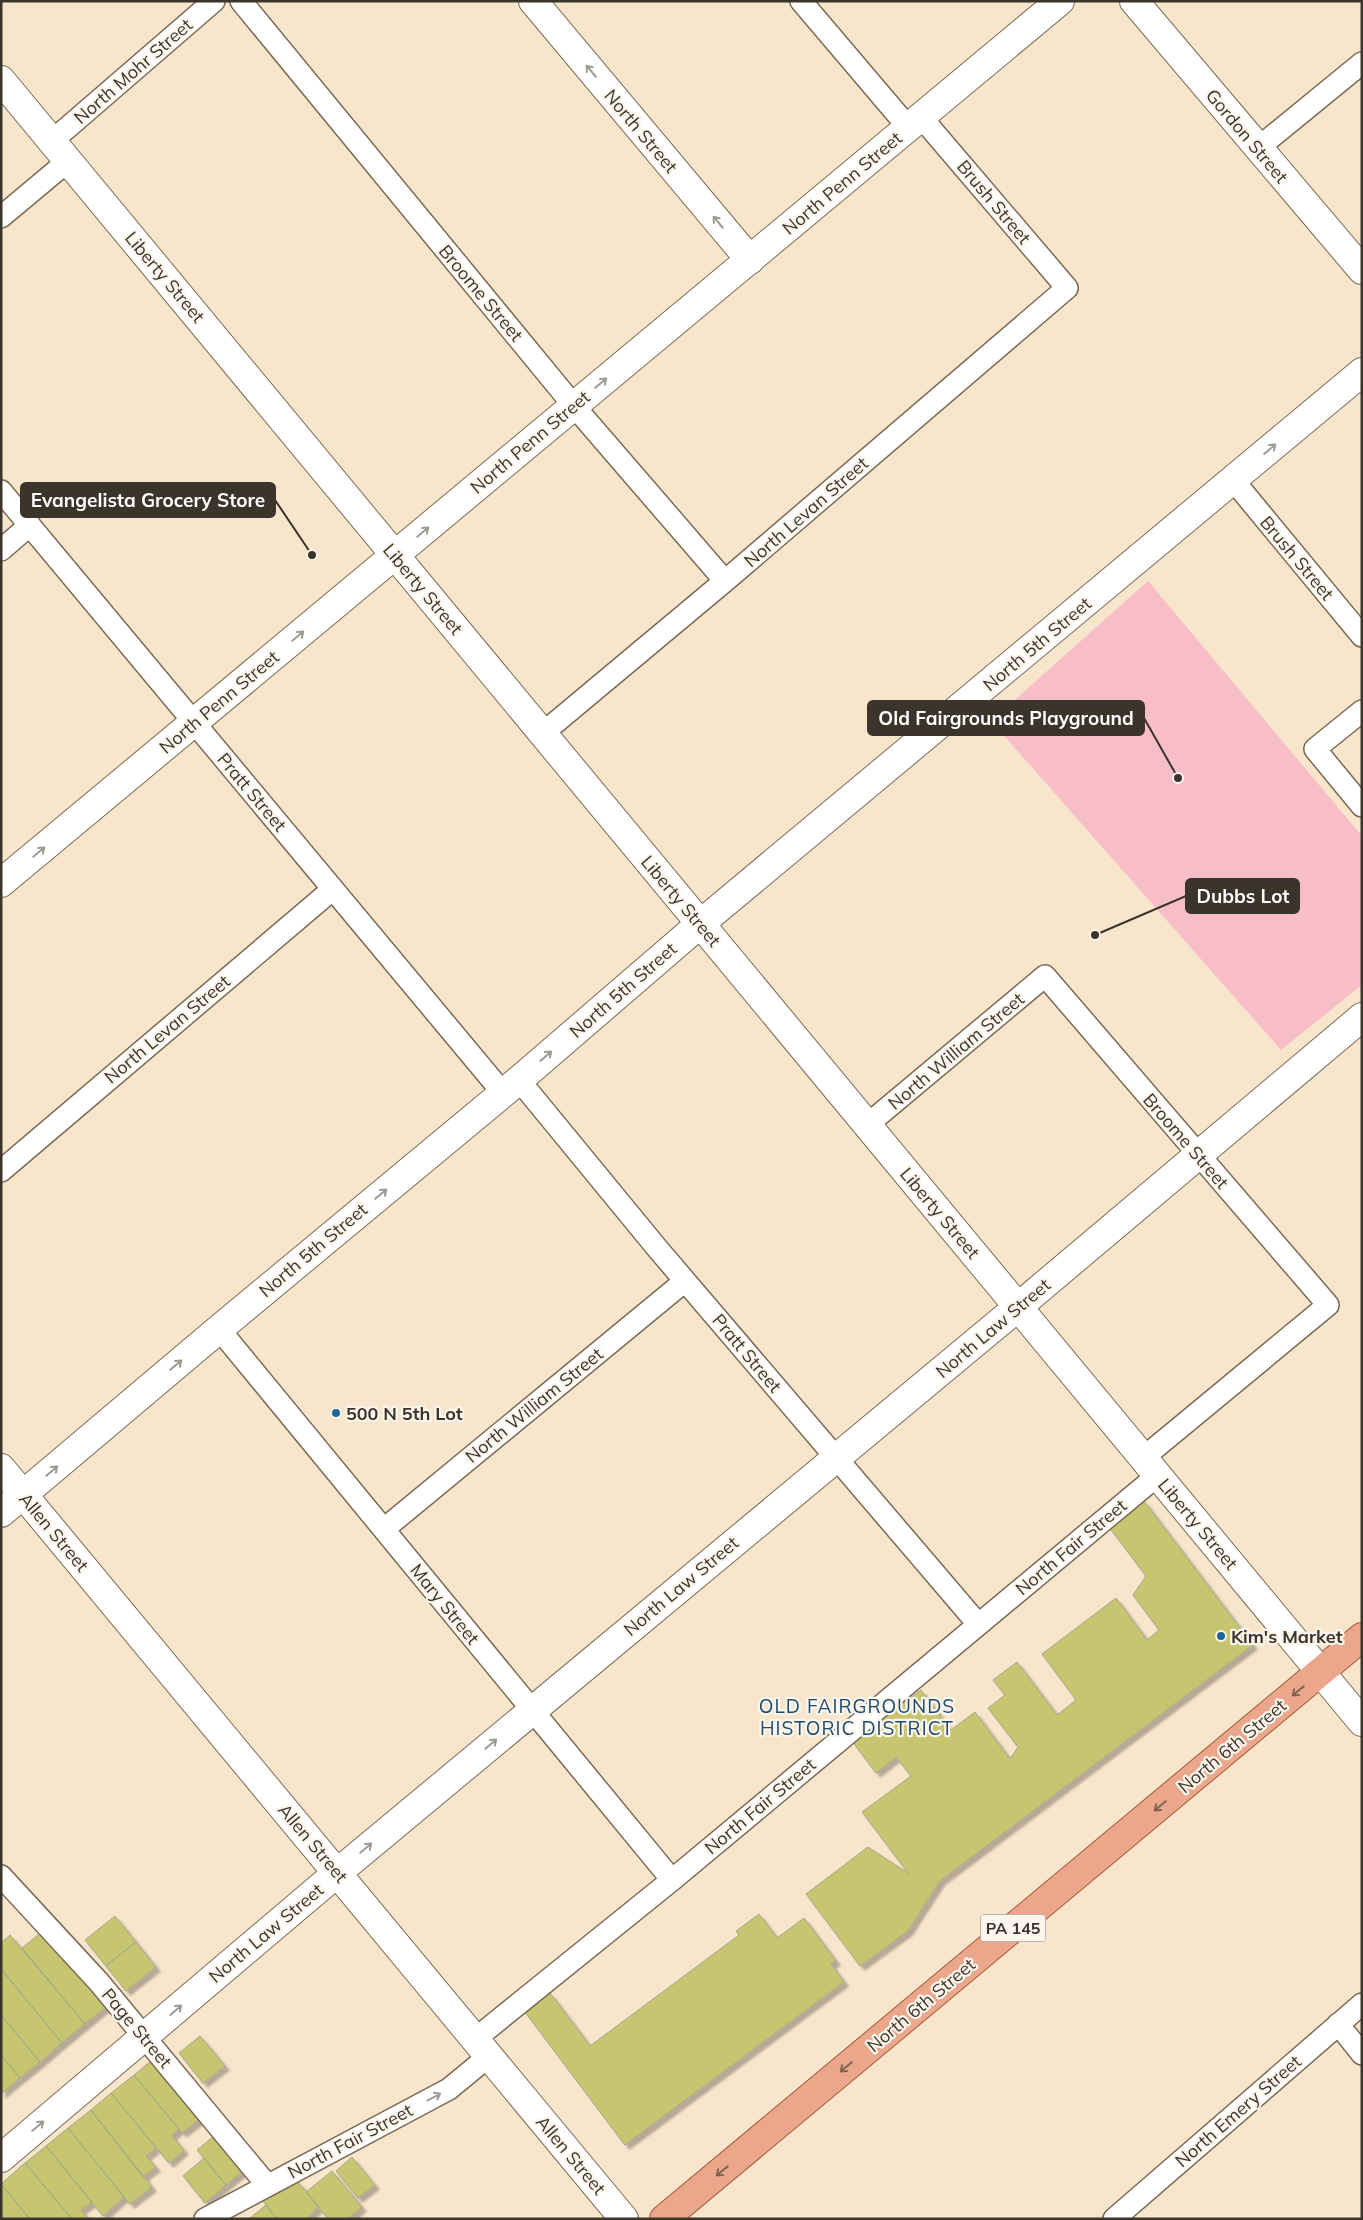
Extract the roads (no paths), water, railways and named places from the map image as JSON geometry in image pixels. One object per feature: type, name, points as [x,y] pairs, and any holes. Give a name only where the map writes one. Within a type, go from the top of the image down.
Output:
[{"type":"main road","name":"North 6th Street","points":[[664,2219],[1362,1637]]},
{"type":"street","name":"North Street","points":[[533,1],[750,260]]},
{"type":"street","name":"North Penn Street","points":[[1,883],[1060,1]]},
{"type":"street","name":"Gordon Street","points":[[1134,1],[1362,270]]},
{"type":"street","name":"Liberty Street","points":[[1,80],[1362,1722]]},
{"type":"street","name":"North 5th Street","points":[[1,1513],[511,1086],[700,924],[1362,372]]},
{"type":"street","name":"North Law Street","points":[[1,2158],[337,1873],[1018,1307],[1362,1017]]},
{"type":"street","name":"Allen Street","points":[[1,1468],[624,2219]]},
{"type":"lane","name":"North Mohr Street","points":[[1,217],[60,151],[214,1]]},
{"type":"lane","name":"Broome Street","points":[[241,1],[574,406],[725,581]]},
{"type":"lane","name":"Brush Street","points":[[801,1],[1067,288]]},
{"type":"lane","points":[[1258,148],[1362,63]]},
{"type":"lane","name":"North Levan Street","points":[[543,733],[725,581],[1067,288]]},
{"type":"lane","name":"Brush Street","points":[[1233,480],[1362,636]]},
{"type":"lane","name":"Pratt Street","points":[[1,491],[333,889],[685,1281],[978,1624]]},
{"type":"lane","points":[[1,550],[30,526]]},
{"type":"lane","points":[[1362,711],[1315,749],[1362,806]]},
{"type":"lane","name":"North Levan Street","points":[[1,1171],[333,889]]},
{"type":"lane","name":"Broome Street","points":[[1045,976],[1328,1305]]},
{"type":"lane","name":"North William Street","points":[[867,1125],[1045,976]]},
{"type":"lane","name":"North William Street","points":[[384,1530],[685,1281]]},
{"type":"lane","name":"North Fair Street","points":[[205,2219],[449,2089],[482,2048],[672,1880],[978,1624],[1328,1305]]},
{"type":"lane","name":"Mary Street","points":[[219,1329],[672,1880]]},
{"type":"lane","name":"Page Street","points":[[1,1876],[98,1981],[267,2185]]},
{"type":"lane","name":"North Emery Street","points":[[1114,2219],[1362,2004]]},
{"type":"lane","points":[[1338,2024],[1362,2054]]},
{"type":"place","name":"Evangelista Grocery Store","points":[[312,555]]},
{"type":"place","name":"Old Fairgrounds Playground","points":[[1178,778]]},
{"type":"place","name":"Dubbs Lot","points":[[1095,935]]},
{"type":"place","name":"500 N 5th Lot","points":[[336,1413]]},
{"type":"place","name":"Kim's Market","points":[[1221,1636]]},
{"type":"district","name":"OLD FAIRGROUNDS HISTORIC DISTRICT","points":[[857,1717]]}]
